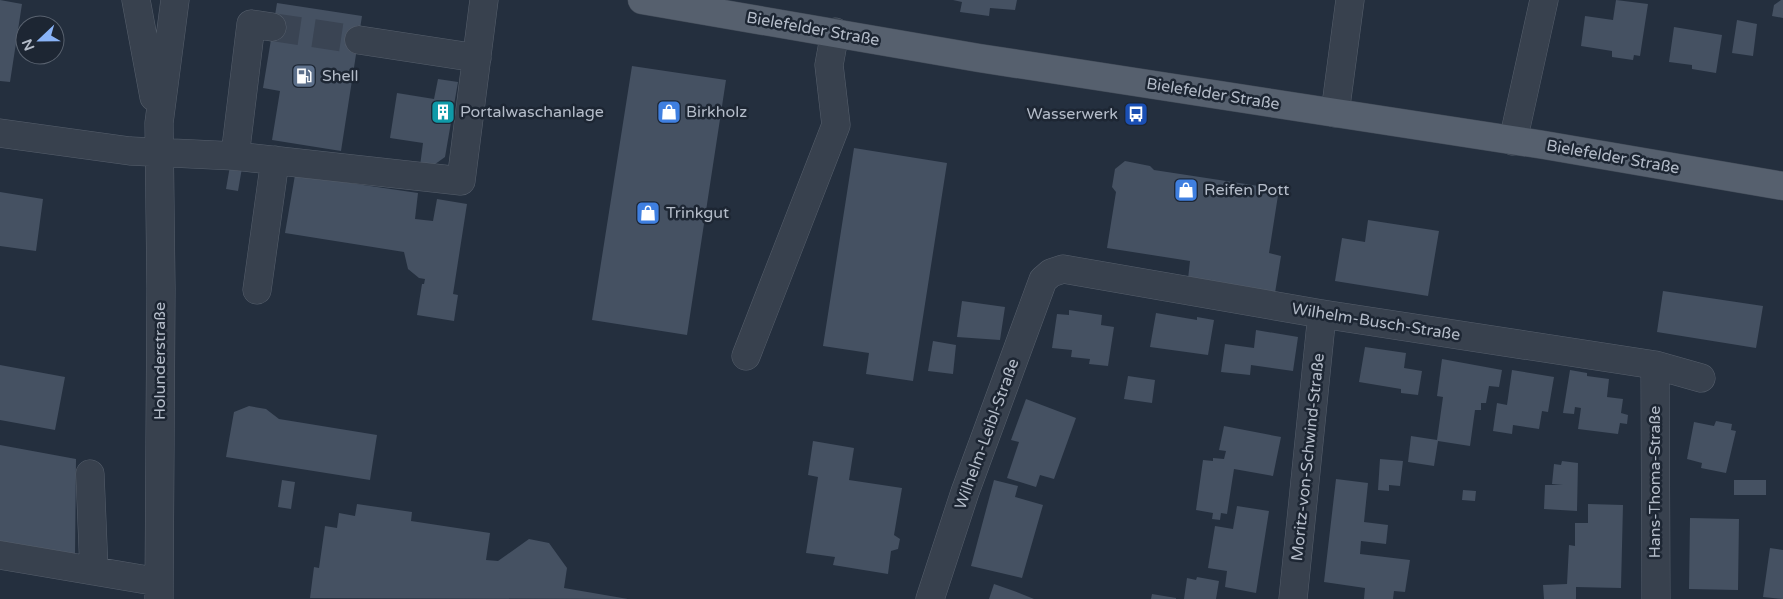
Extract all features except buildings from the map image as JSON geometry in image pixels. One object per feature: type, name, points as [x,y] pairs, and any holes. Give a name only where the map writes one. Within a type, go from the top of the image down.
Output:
[{"type":"main road","name":"Bielefelder Straße","points":[[642,0],[979,58],[1513,141],[1783,186]]},
{"type":"street","name":"Holunderstraße","points":[[136,0],[158,123]]},
{"type":"street","name":"Holunderstraße","points":[[159,590],[160,289],[158,123],[174,0]]},
{"type":"street","points":[[0,134],[130,151],[235,156],[461,181],[484,0]]},
{"type":"street","points":[[1335,113],[1350,0]]},
{"type":"street","points":[[1513,141],[1544,0]]},
{"type":"street","points":[[235,156],[251,24],[272,27]]},
{"type":"street","points":[[746,356],[836,125],[829,65],[835,32]]},
{"type":"street","points":[[359,40],[477,58]]},
{"type":"street","points":[[257,290],[275,160]]},
{"type":"street","name":"Wilhelm-Busch-Straße","points":[[1051,273],[1063,269],[1322,314],[1655,365],[1701,378]]},
{"type":"street","name":"Wilhelm-Leibl-Straße","points":[[930,599],[965,492],[1043,280],[1051,273]]},
{"type":"street","name":"Moritz-von-Schwind-Straße","points":[[1293,599],[1322,314]]},
{"type":"street","name":"Hans-Thoma-Straße","points":[[1655,365],[1656,599]]},
{"type":"street","points":[[90,474],[94,571]]},
{"type":"street","points":[[0,555],[94,571],[159,590]]},
{"type":"tunnel","points":[[272,27],[359,40]]},
{"type":"place","name":"Shell","points":[[304,76]]},
{"type":"place","name":"Portalwaschanlage","points":[[443,112]]},
{"type":"place","name":"Birkholz","points":[[669,112]]},
{"type":"place","name":"Wasserwerk","points":[[1136,114]]},
{"type":"place","name":"Reifen Pott","points":[[1186,190]]},
{"type":"place","name":"Trinkgut","points":[[648,213]]}]
